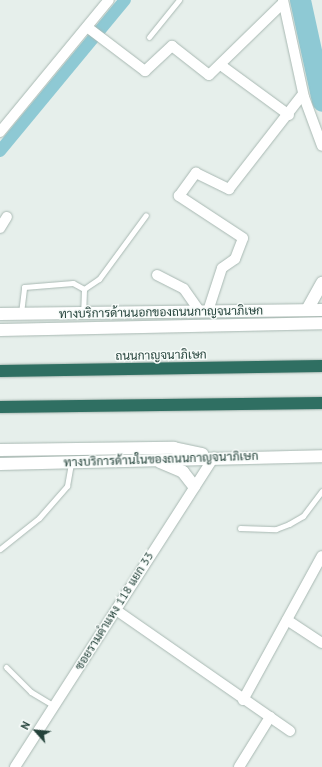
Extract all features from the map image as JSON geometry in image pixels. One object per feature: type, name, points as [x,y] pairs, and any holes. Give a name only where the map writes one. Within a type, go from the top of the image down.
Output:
[{"type":"highway","name":"ถนนกาญจนาภิเษก","points":[[0,371],[322,366]]},
{"type":"highway","points":[[0,407],[322,403]]},
{"type":"main road","points":[[307,310],[322,283]]},
{"type":"main road","name":"ทางบริการด้านนอกของถนนกาญจนาภิเษก","points":[[0,314],[322,310]]},
{"type":"main road","points":[[0,325],[33,327],[322,323]]},
{"type":"main road","points":[[0,330],[33,327]]},
{"type":"main road","points":[[0,450],[174,448],[214,457]]},
{"type":"main road","name":"ทางบริการด้านในของถนนกาญจนาภิเษก","points":[[0,464],[214,457],[322,456]]},
{"type":"main road","points":[[156,460],[183,472],[194,486]]},
{"type":"street","points":[[0,132],[88,28],[109,0]]},
{"type":"street","points":[[88,28],[145,71],[172,46],[209,75],[222,66],[283,2]]},
{"type":"street","points":[[283,2],[303,96],[322,146]]},
{"type":"street","points":[[222,66],[289,115]]},
{"type":"street","points":[[157,275],[184,289],[204,312],[222,268],[235,258],[242,238],[179,196],[196,173],[229,189],[273,130],[289,115],[303,96]]},
{"type":"street","points":[[0,228],[8,217]]},
{"type":"street","name":"ซอยรามคำแหง 118 แยก 33","points":[[15,767],[214,457]]},
{"type":"street","points":[[243,700],[322,556]]},
{"type":"street","points":[[116,610],[243,700],[290,731]]},
{"type":"street","points":[[287,620],[322,643]]},
{"type":"street","points":[[239,767],[270,717]]},
{"type":"lane","points":[[149,36],[179,0]]},
{"type":"lane","points":[[84,289],[99,279],[146,215]]},
{"type":"lane","points":[[21,314],[22,291],[28,285],[73,283],[84,289]]},
{"type":"lane","points":[[83,313],[84,289]]},
{"type":"lane","points":[[0,549],[39,518],[67,486],[71,462]]},
{"type":"lane","points":[[240,528],[276,529],[289,524],[303,516],[322,491]]},
{"type":"lane","points":[[6,667],[32,692],[54,706]]},
{"type":"waterway","points":[[0,151],[125,0]]},
{"type":"waterway","points":[[300,0],[322,101]]}]
